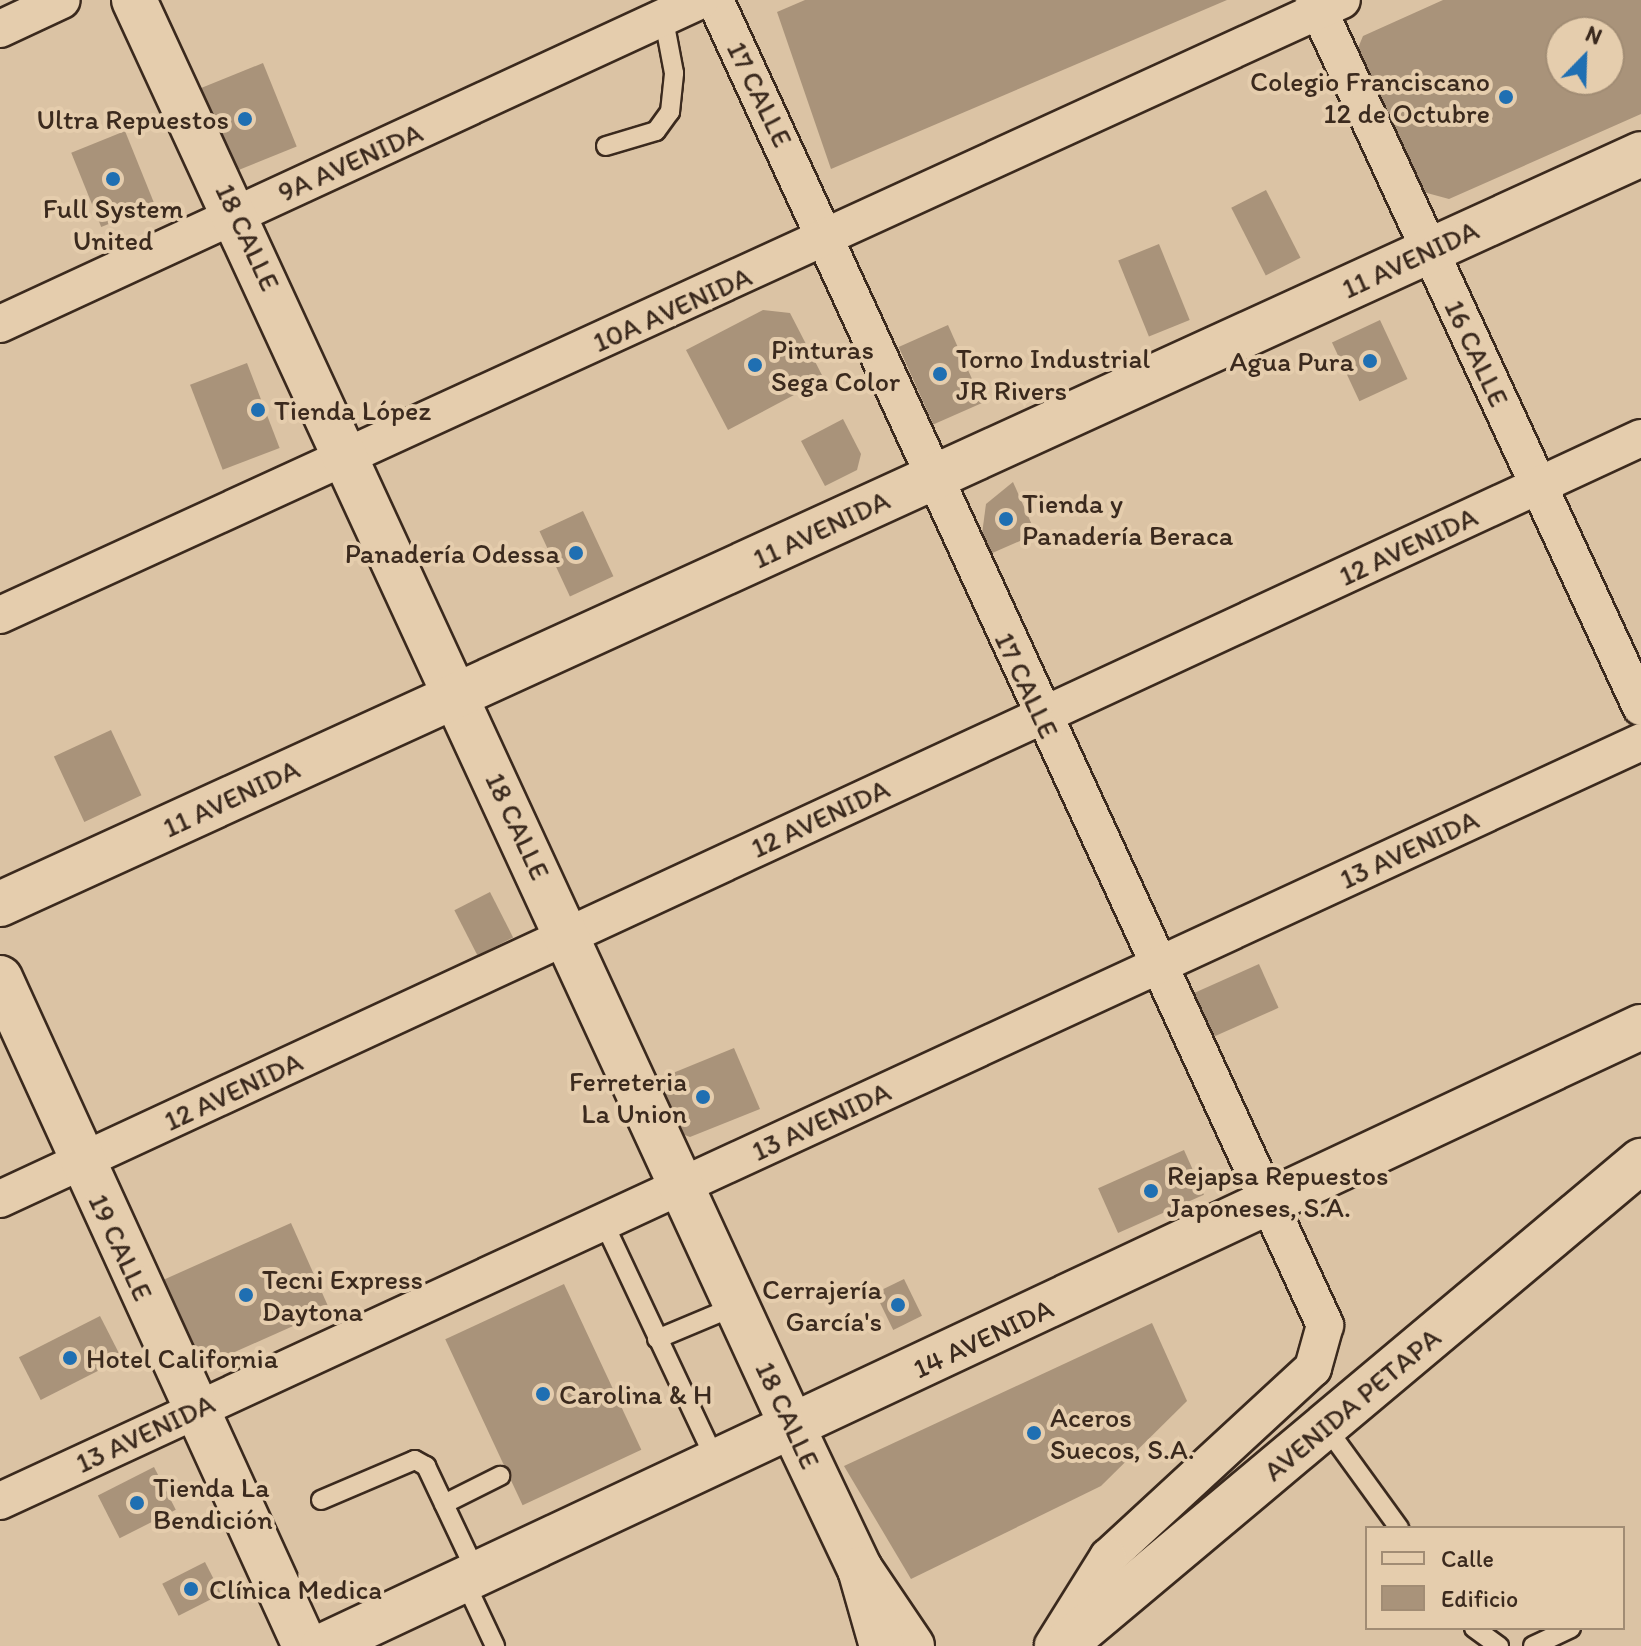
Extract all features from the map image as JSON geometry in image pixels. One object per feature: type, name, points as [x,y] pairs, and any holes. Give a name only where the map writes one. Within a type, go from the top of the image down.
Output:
[{"type":"street","points":[[0,29],[62,0]]},
{"type":"street","name":"18 CALLE","points":[[134,0],[237,212],[792,1426],[860,1569],[912,1646]]},
{"type":"street","name":"9A AVENIDA","points":[[0,324],[237,212],[664,20],[701,0]]},
{"type":"street","name":"17 CALLE","points":[[715,0],[828,238],[933,478],[1155,966],[1274,1202],[1325,1325],[1313,1368]]},
{"type":"street","name":"10A AVENIDA","points":[[0,615],[828,238],[1325,4]]},
{"type":"street","name":"16 CALLE","points":[[1325,4],[1430,250],[1641,707]]},
{"type":"street","name":"11 AVENIDA","points":[[0,904],[1641,154]]},
{"type":"street","name":"12 AVENIDA","points":[[0,1199],[1641,438]]},
{"type":"street","name":"13 AVENIDA","points":[[0,1501],[1641,742]]},
{"type":"street","name":"19 CALLE","points":[[0,978],[81,1162],[305,1646]]},
{"type":"street","name":"14 AVENIDA","points":[[323,1646],[1641,1027]]},
{"type":"street","name":"AVENIDA PETAPA","points":[[1063,1646],[1641,1161]]},
{"type":"street","name":"AVENIDA PETAPA","points":[[1052,1646],[1108,1557],[1313,1368]]},
{"type":"street","points":[[860,1569],[882,1646]]},
{"type":"lane","points":[[606,146],[656,131],[670,112],[674,73],[664,20]]},
{"type":"lane","points":[[603,1221],[716,1462]]},
{"type":"lane","points":[[657,1339],[737,1306]]},
{"type":"lane","points":[[1326,1427],[1398,1526]]},
{"type":"lane","points":[[321,1500],[415,1460],[426,1466],[444,1504],[495,1646]]},
{"type":"lane","points":[[444,1504],[500,1476]]},
{"type":"lane","points":[[1477,1630],[1499,1646]]},
{"type":"lane","points":[[1533,1646],[1567,1630]]},
{"type":"building","points":[[805,0],[1227,0],[831,169],[777,12]]},
{"type":"building","name":"Colegio Franciscano 12 de Octubre","points":[[1443,0],[1641,0],[1641,114],[1449,199],[1416,190],[1353,60],[1363,36]]},
{"type":"building","name":"Ultra Repuestos","points":[[263,63],[297,146],[226,175],[193,91]]},
{"type":"building","name":"Full System United","points":[[125,131],[155,205],[101,227],[71,153]]},
{"type":"building","points":[[1266,190],[1301,258],[1266,275],[1231,208]]},
{"type":"building","points":[[1159,244],[1190,320],[1149,337],[1118,260]]},
{"type":"building","name":"Pinturas Sega Color","points":[[763,310],[790,313],[824,379],[728,430],[686,350]]},
{"type":"building","name":"Agua Pura","points":[[1380,320],[1407,379],[1359,401],[1332,342]]},
{"type":"building","name":"Torno Industrial JR Rivers","points":[[948,325],[983,403],[933,425],[899,347]]},
{"type":"building","points":[[247,363],[280,448],[223,470],[190,385]]},
{"type":"building","points":[[843,419],[861,454],[857,470],[825,486],[801,441]]},
{"type":"building","name":"Tienda y Panadería Beraca","points":[[1013,482],[1036,534],[990,554],[982,534],[986,504]]},
{"type":"building","name":"Panadería Odessa","points":[[583,511],[613,576],[570,597],[539,531]]},
{"type":"building","points":[[111,730],[141,795],[84,822],[54,757]]},
{"type":"building","points":[[490,892],[513,937],[478,956],[454,910]]},
{"type":"building","points":[[1259,964],[1279,1008],[1214,1037],[1194,993]]},
{"type":"building","name":"Ferreteria La Union","points":[[734,1048],[760,1109],[690,1137],[664,1127],[646,1084]]},
{"type":"building","name":"Rejapsa Repuestos Japoneses, S.A.","points":[[1184,1150],[1204,1195],[1118,1233],[1098,1188]]},
{"type":"building","name":"Tecni Express Daytona","points":[[291,1223],[330,1310],[202,1367],[163,1280]]},
{"type":"building","name":"Cerrajería García's","points":[[904,1279],[922,1316],[893,1330],[875,1293]]},
{"type":"building","name":"Carolina & H","points":[[564,1284],[641,1450],[523,1505],[445,1339]]},
{"type":"building","name":"Hotel California","points":[[100,1316],[122,1359],[41,1400],[19,1357]]},
{"type":"building","name":"Aceros Suecos, S.A.","points":[[1152,1323],[1187,1401],[1101,1486],[911,1579],[844,1466]]},
{"type":"building","name":"Tienda La Bendición","points":[[154,1467],[176,1510],[120,1538],[98,1496]]},
{"type":"building","name":"Clínica Medica","points":[[205,1562],[221,1594],[179,1616],[162,1584]]},
{"type":"place","name":"Colegio Franciscano 12 de Octubre","points":[[1506,97]]},
{"type":"place","name":"Ultra Repuestos","points":[[245,119]]},
{"type":"place","name":"Full System United","points":[[113,179]]},
{"type":"place","name":"Agua Pura","points":[[1370,361]]},
{"type":"place","name":"Pinturas Sega Color","points":[[755,365]]},
{"type":"place","name":"Torno Industrial JR Rivers","points":[[940,374]]},
{"type":"place","name":"Tienda López","points":[[258,410]]},
{"type":"place","name":"Tienda y Panadería Beraca","points":[[1006,519]]},
{"type":"place","name":"Panadería Odessa","points":[[576,553]]},
{"type":"place","name":"Ferreteria La Union","points":[[703,1097]]},
{"type":"place","name":"Rejapsa Repuestos Japoneses, S.A.","points":[[1151,1191]]},
{"type":"place","name":"Tecni Express Daytona","points":[[246,1295]]},
{"type":"place","name":"Cerrajería García's","points":[[898,1305]]},
{"type":"place","name":"Hotel California","points":[[70,1358]]},
{"type":"place","name":"Carolina & H","points":[[543,1394]]},
{"type":"place","name":"Aceros Suecos, S.A.","points":[[1034,1433]]},
{"type":"place","name":"Tienda La Bendición","points":[[137,1503]]},
{"type":"place","name":"Clínica Medica","points":[[191,1589]]}]
